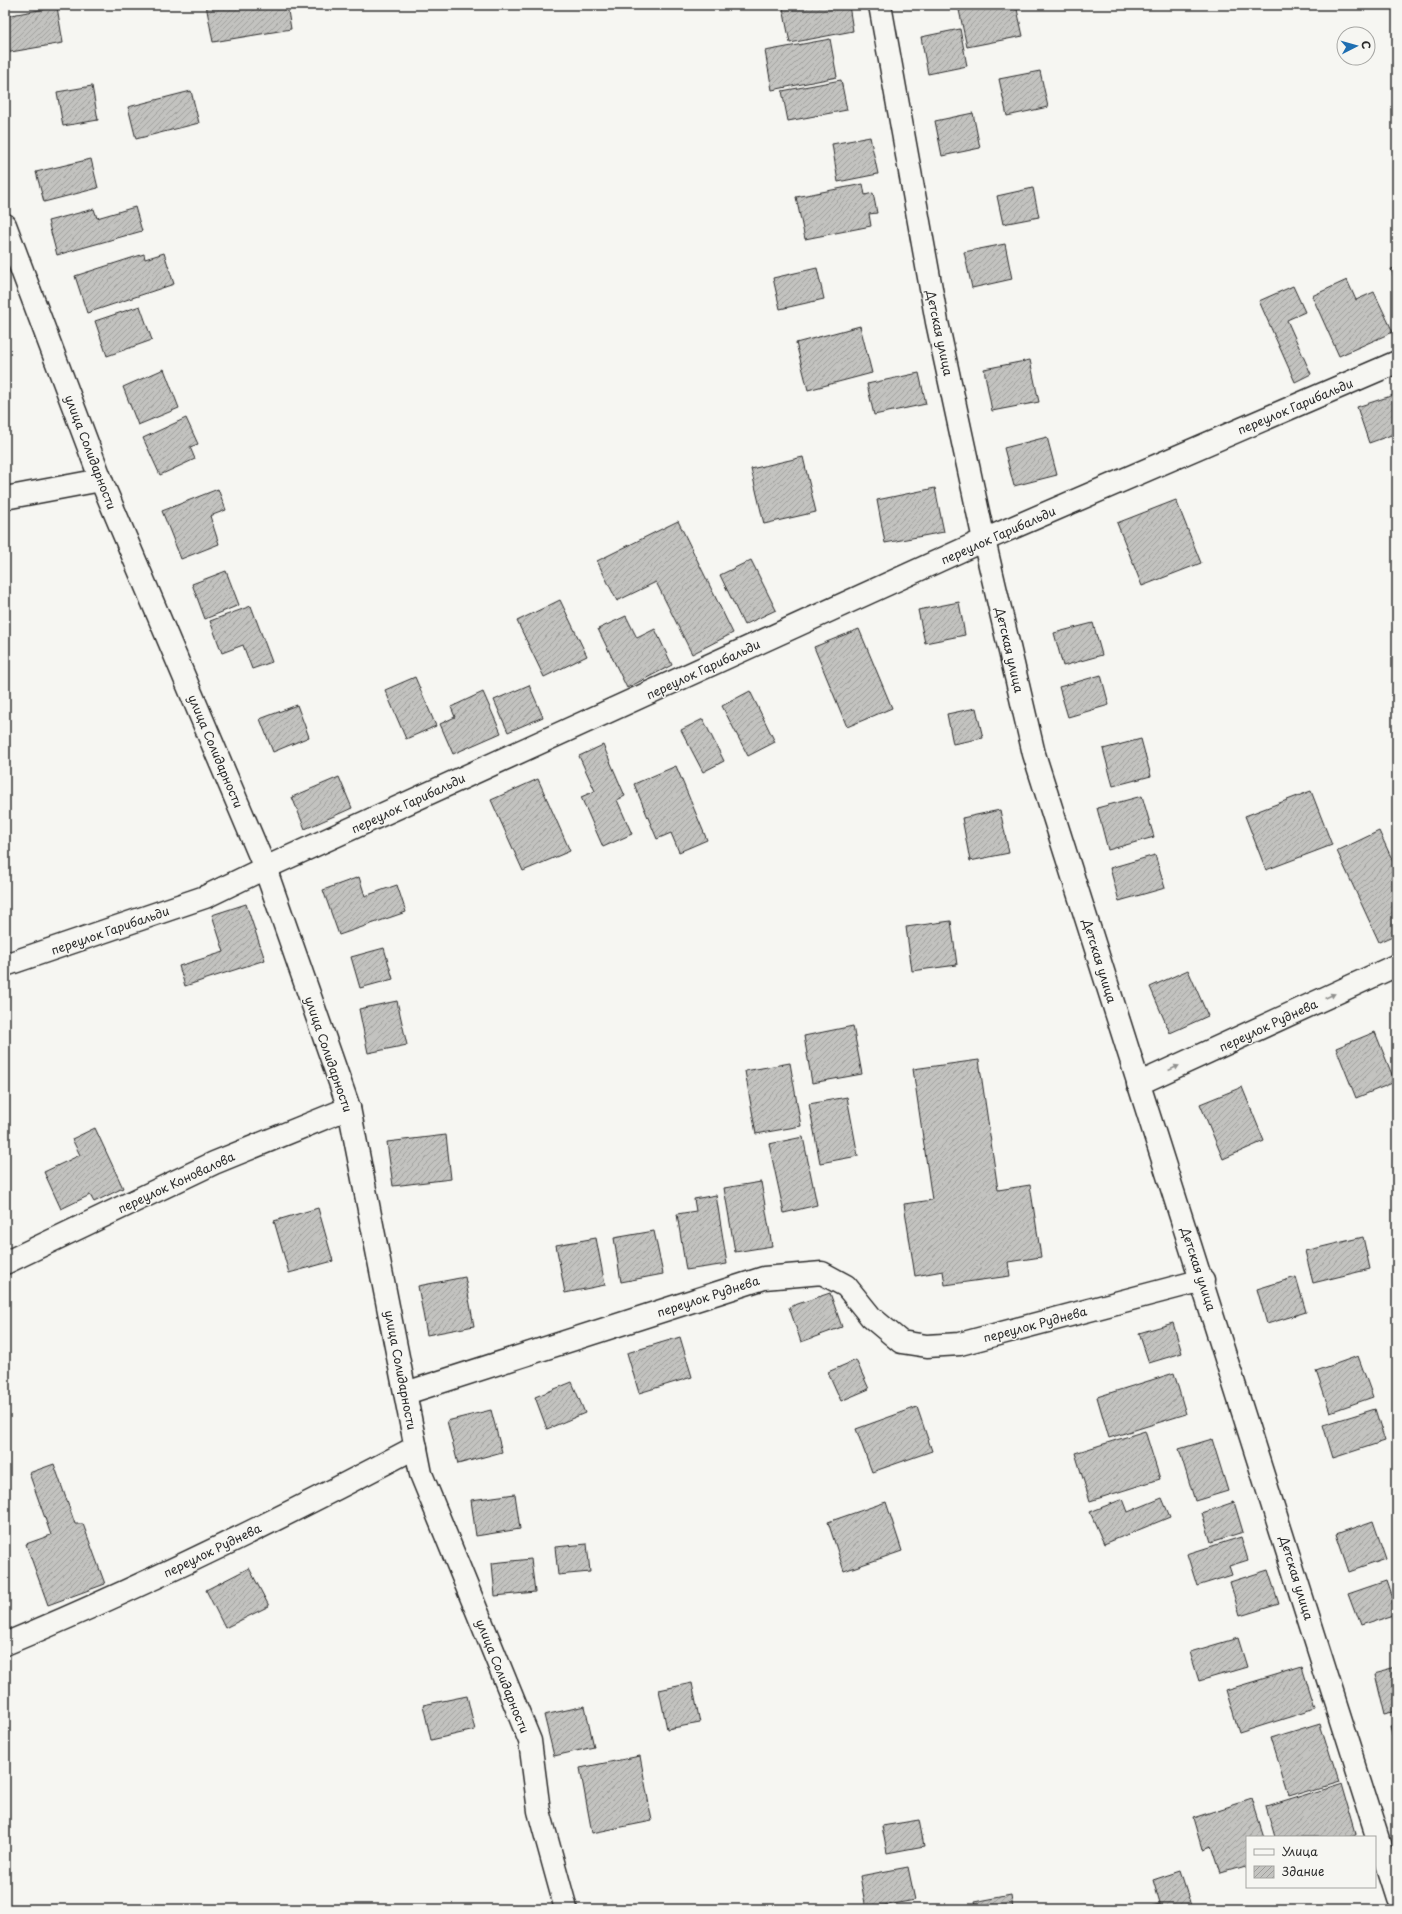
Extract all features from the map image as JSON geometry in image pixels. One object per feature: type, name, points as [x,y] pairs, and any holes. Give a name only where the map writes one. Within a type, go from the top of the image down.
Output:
[{"type":"street","name":"Детская улица","points":[[880,5],[937,322],[984,540],[1034,754],[1138,1084],[1203,1280],[1397,1897]]},
{"type":"street","name":"улица Солидарности","points":[[5,225],[101,480],[265,868],[349,1108],[421,1474],[530,1741],[539,1811],[566,1909]]},
{"type":"street","name":"переулок Гарибальди","points":[[5,965],[205,897],[265,868],[984,540],[1397,362]]},
{"type":"street","points":[[5,498],[101,480]]},
{"type":"street","name":"переулок Руднева","points":[[1138,1084],[1397,965]]},
{"type":"street","name":"переулок Коновалова","points":[[5,1262],[214,1163],[349,1108]]},
{"type":"street","name":"переулок Руднева","points":[[406,1393],[764,1278],[822,1273],[846,1286],[871,1317],[901,1342],[927,1346],[960,1344],[1203,1280]]},
{"type":"street","name":"переулок Руднева","points":[[5,1644],[55,1623],[209,1552],[343,1486],[416,1447]]},
{"type":"building","points":[[206,5],[287,5],[291,29],[213,42]]},
{"type":"building","points":[[796,5],[849,5],[853,31],[790,43],[783,8]]},
{"type":"building","points":[[985,5],[1016,5],[1023,36],[967,47],[959,10]]},
{"type":"building","points":[[57,7],[63,43],[5,53],[5,16]]},
{"type":"building","points":[[960,29],[967,66],[928,74],[921,37]]},
{"type":"building","points":[[830,39],[837,77],[772,90],[765,51]]},
{"type":"building","points":[[1040,71],[1048,107],[1007,116],[999,79]]},
{"type":"building","points":[[841,80],[847,110],[788,121],[782,91]]},
{"type":"building","points":[[92,86],[98,120],[63,126],[57,92]]},
{"type":"building","points":[[191,91],[199,123],[136,139],[128,107]]},
{"type":"building","points":[[973,113],[980,148],[942,156],[935,121]]},
{"type":"building","points":[[870,137],[878,174],[838,182],[832,144]]},
{"type":"building","points":[[91,159],[98,188],[44,202],[36,172]]},
{"type":"building","points":[[863,184],[865,195],[873,193],[877,213],[869,214],[871,226],[805,239],[796,197]]},
{"type":"building","points":[[1033,188],[1039,217],[1003,224],[997,196]]},
{"type":"building","points":[[135,207],[142,231],[57,255],[48,221],[94,209],[97,218]]},
{"type":"building","points":[[1005,244],[1012,279],[972,288],[964,252]]},
{"type":"building","points":[[164,253],[174,284],[87,313],[75,276],[144,254],[145,259]]},
{"type":"building","points":[[1397,267],[1397,286],[1391,269]]},
{"type":"building","points":[[817,268],[824,299],[780,309],[773,278]]},
{"type":"building","points":[[1347,280],[1356,300],[1374,292],[1393,332],[1339,356],[1312,296]]},
{"type":"building","points":[[1293,286],[1305,312],[1287,320],[1311,374],[1295,382],[1259,301]]},
{"type":"building","points":[[140,306],[152,340],[107,356],[95,321]]},
{"type":"building","points":[[860,326],[872,373],[808,390],[796,343]]},
{"type":"building","points":[[1030,360],[1039,402],[992,411],[984,369]]},
{"type":"building","points":[[164,369],[179,408],[138,425],[123,387]]},
{"type":"building","points":[[919,373],[926,404],[874,415],[867,384]]},
{"type":"building","points":[[1397,394],[1397,433],[1369,443],[1357,407]]},
{"type":"building","points":[[186,418],[198,444],[190,447],[195,459],[160,475],[143,438]]},
{"type":"building","points":[[1047,437],[1057,475],[1014,486],[1004,448]]},
{"type":"building","points":[[803,457],[816,512],[764,524],[751,469]]},
{"type":"building","points":[[935,488],[944,532],[885,543],[877,500]]},
{"type":"building","points":[[218,489],[226,510],[210,516],[219,544],[181,559],[162,511]]},
{"type":"building","points":[[1176,500],[1201,563],[1142,586],[1117,523]]},
{"type":"building","points":[[678,521],[733,633],[692,654],[656,582],[617,601],[597,561]]},
{"type":"building","points":[[751,560],[776,610],[744,625],[720,575]]},
{"type":"building","points":[[226,571],[239,605],[205,619],[192,584]]},
{"type":"building","points":[[560,600],[587,656],[544,677],[517,621]]},
{"type":"building","points":[[959,602],[965,635],[925,643],[918,610]]},
{"type":"building","points":[[251,606],[272,662],[252,669],[243,645],[222,653],[210,621]]},
{"type":"building","points":[[626,616],[637,638],[655,629],[672,665],[627,688],[598,629]]},
{"type":"building","points":[[1093,623],[1102,655],[1063,666],[1054,633]]},
{"type":"building","points":[[859,629],[892,708],[847,727],[814,647]]},
{"type":"building","points":[[1101,675],[1109,705],[1068,717],[1059,687]]},
{"type":"building","points":[[415,677],[436,726],[406,739],[385,690]]},
{"type":"building","points":[[529,685],[543,717],[508,732],[494,700]]},
{"type":"building","points":[[750,691],[775,742],[748,756],[722,706]]},
{"type":"building","points":[[483,692],[501,733],[453,754],[440,724],[455,717],[451,707]]},
{"type":"building","points":[[297,705],[309,737],[273,752],[260,719]]},
{"type":"building","points":[[976,708],[983,738],[953,744],[947,714]]},
{"type":"building","points":[[703,719],[724,761],[703,772],[681,730]]},
{"type":"building","points":[[1141,739],[1151,776],[1113,786],[1103,749]]},
{"type":"building","points":[[603,745],[625,796],[617,800],[632,834],[603,847],[581,797],[595,791],[579,756]]},
{"type":"building","points":[[676,766],[707,840],[679,852],[671,833],[657,839],[634,784]]},
{"type":"building","points":[[339,777],[352,808],[305,829],[292,797]]},
{"type":"building","points":[[538,779],[570,851],[523,871],[491,800]]},
{"type":"building","points":[[1311,791],[1332,845],[1266,870],[1245,816]]},
{"type":"building","points":[[1142,796],[1154,837],[1108,850],[1097,808]]},
{"type":"building","points":[[1000,810],[1009,853],[970,861],[962,818]]},
{"type":"building","points":[[1379,831],[1397,870],[1397,934],[1379,942],[1337,851]]},
{"type":"building","points":[[1155,855],[1165,888],[1119,901],[1110,868]]},
{"type":"building","points":[[359,877],[365,896],[397,885],[406,912],[339,935],[323,890]]},
{"type":"building","points":[[246,904],[265,960],[185,986],[179,966],[224,952],[212,915]]},
{"type":"building","points":[[951,921],[957,965],[912,971],[906,927]]},
{"type":"building","points":[[384,948],[393,979],[360,988],[351,957]]},
{"type":"building","points":[[1188,970],[1208,1016],[1170,1033],[1150,987]]},
{"type":"building","points":[[397,1001],[407,1045],[368,1053],[359,1009]]},
{"type":"building","points":[[853,1026],[862,1074],[812,1083],[804,1036]]},
{"type":"building","points":[[1375,1032],[1395,1082],[1356,1098],[1336,1048]]},
{"type":"building","points":[[979,1060],[998,1190],[1030,1185],[1041,1257],[1008,1262],[1010,1276],[945,1285],[943,1271],[915,1276],[904,1204],[932,1200],[913,1069]]},
{"type":"building","points":[[790,1063],[801,1126],[756,1134],[745,1071]]},
{"type":"building","points":[[1242,1087],[1264,1141],[1223,1159],[1200,1104]]},
{"type":"building","points":[[847,1097],[858,1156],[820,1163],[809,1104]]},
{"type":"building","points":[[95,1128],[123,1188],[94,1202],[90,1195],[61,1209],[44,1172],[80,1155],[72,1139]]},
{"type":"building","points":[[446,1135],[451,1179],[393,1186],[387,1142]]},
{"type":"building","points":[[803,1137],[817,1205],[784,1213],[769,1144]]},
{"type":"building","points":[[761,1182],[772,1246],[735,1252],[724,1188]]},
{"type":"building","points":[[716,1195],[727,1264],[686,1270],[677,1214],[696,1211],[694,1199]]},
{"type":"building","points":[[318,1208],[333,1261],[289,1273],[274,1221]]},
{"type":"building","points":[[654,1231],[663,1274],[621,1282],[614,1238]]},
{"type":"building","points":[[1363,1237],[1370,1269],[1313,1283],[1305,1251]]},
{"type":"building","points":[[596,1238],[605,1285],[565,1293],[556,1245]]},
{"type":"building","points":[[465,1277],[474,1326],[427,1335],[418,1286]]},
{"type":"building","points":[[1296,1277],[1306,1312],[1267,1324],[1257,1289]]},
{"type":"building","points":[[830,1293],[842,1327],[801,1342],[789,1307]]},
{"type":"building","points":[[1173,1323],[1182,1353],[1149,1363],[1139,1333]]},
{"type":"building","points":[[680,1337],[692,1377],[639,1393],[627,1353]]},
{"type":"building","points":[[1358,1356],[1373,1397],[1330,1412],[1316,1371]]},
{"type":"building","points":[[856,1360],[869,1389],[841,1401],[828,1372]]},
{"type":"building","points":[[1174,1373],[1186,1414],[1109,1438],[1097,1397]]},
{"type":"building","points":[[572,1382],[585,1413],[547,1429],[535,1397]]},
{"type":"building","points":[[917,1407],[932,1451],[872,1472],[856,1429]]},
{"type":"building","points":[[1375,1409],[1385,1441],[1333,1458],[1323,1425]]},
{"type":"building","points":[[491,1410],[502,1452],[458,1464],[447,1421]]},
{"type":"building","points":[[1145,1431],[1160,1479],[1090,1501],[1075,1453]]},
{"type":"building","points":[[1212,1439],[1228,1491],[1195,1501],[1179,1449]]},
{"type":"building","points":[[54,1464],[75,1524],[83,1524],[105,1584],[48,1605],[26,1544],[51,1535],[29,1473]]},
{"type":"building","points":[[515,1494],[520,1529],[476,1536],[471,1500]]},
{"type":"building","points":[[1162,1498],[1170,1517],[1104,1544],[1090,1512],[1123,1499],[1128,1512]]},
{"type":"building","points":[[886,1502],[902,1551],[844,1571],[828,1522]]},
{"type":"building","points":[[1234,1502],[1243,1532],[1211,1542],[1202,1513]]},
{"type":"building","points":[[1373,1521],[1386,1559],[1349,1572],[1336,1534]]},
{"type":"building","points":[[1241,1537],[1248,1560],[1229,1566],[1232,1575],[1197,1586],[1187,1554]]},
{"type":"building","points":[[587,1544],[590,1572],[558,1575],[555,1547]]},
{"type":"building","points":[[531,1559],[535,1592],[495,1596],[492,1563]]},
{"type":"building","points":[[249,1568],[269,1606],[225,1628],[206,1590]]},
{"type":"building","points":[[1268,1570],[1279,1604],[1240,1616],[1230,1582]]},
{"type":"building","points":[[1386,1581],[1397,1614],[1360,1626],[1348,1594]]},
{"type":"building","points":[[1238,1638],[1247,1667],[1199,1681],[1190,1652]]},
{"type":"building","points":[[1302,1667],[1315,1709],[1239,1733],[1226,1690]]},
{"type":"building","points":[[1397,1667],[1397,1712],[1384,1715],[1374,1673]]},
{"type":"building","points":[[692,1683],[700,1723],[667,1729],[659,1690]]},
{"type":"building","points":[[467,1696],[475,1730],[431,1740],[423,1705]]},
{"type":"building","points":[[585,1706],[594,1747],[554,1756],[544,1715]]},
{"type":"building","points":[[1320,1723],[1338,1781],[1289,1796],[1271,1738]]},
{"type":"building","points":[[1397,1726],[1397,1751],[1391,1727]]},
{"type":"building","points":[[640,1756],[652,1821],[592,1833],[580,1768]]},
{"type":"building","points":[[1341,1783],[1356,1835],[1276,1836],[1267,1806]]},
{"type":"building","points":[[1252,1799],[1264,1836],[1246,1836],[1246,1866],[1220,1874],[1211,1846],[1202,1849],[1193,1818]]},
{"type":"building","points":[[919,1820],[924,1846],[887,1853],[882,1826]]},
{"type":"building","points":[[908,1867],[915,1900],[866,1909],[860,1876]]},
{"type":"building","points":[[1180,1871],[1192,1909],[1152,1909],[1152,1906],[1160,1904],[1153,1880]]},
{"type":"building","points":[[1011,1895],[1013,1909],[976,1909],[974,1902]]}]
